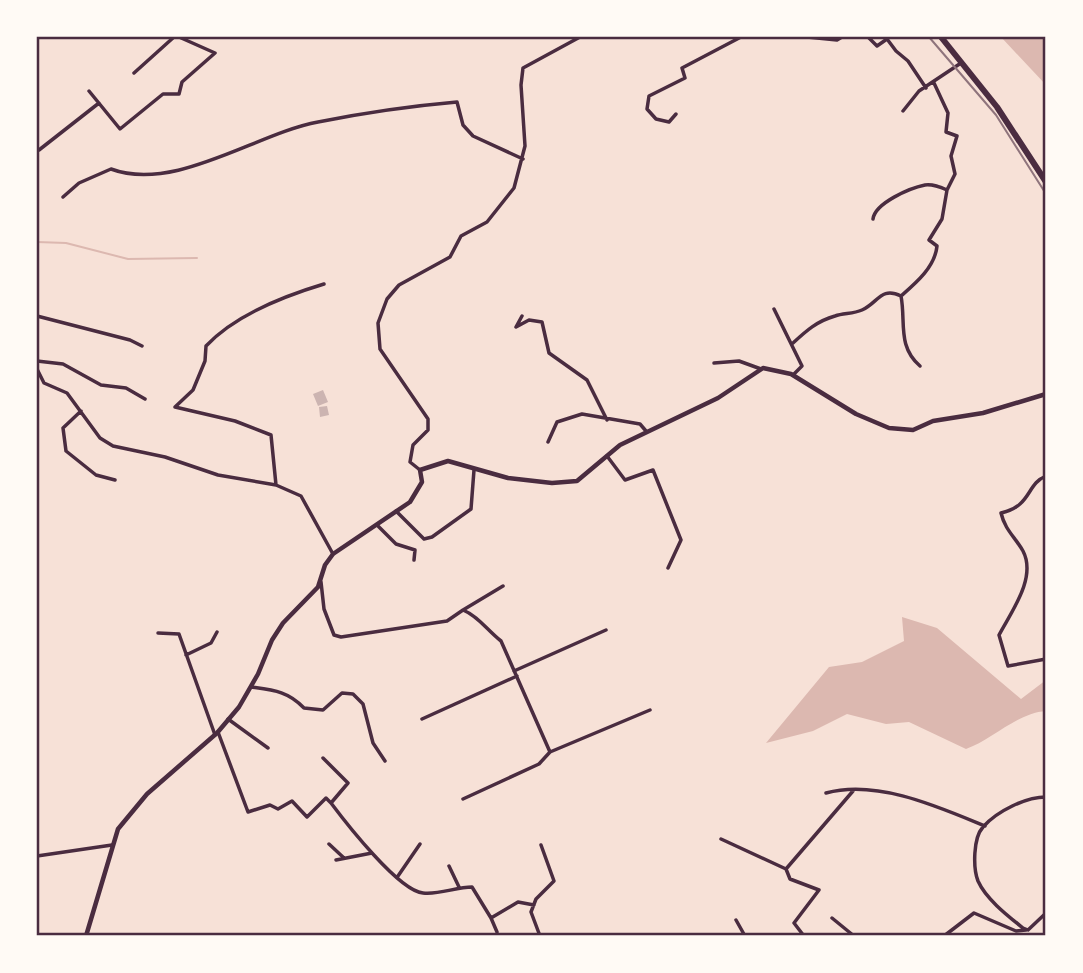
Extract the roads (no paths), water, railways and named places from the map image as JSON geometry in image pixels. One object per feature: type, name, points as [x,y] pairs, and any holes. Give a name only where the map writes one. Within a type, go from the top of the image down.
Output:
[{"type":"highway","points":[[941,37],[997,107],[1046,182]]},
{"type":"street","points":[[89,91],[120,129],[163,94],[179,94],[182,82],[215,53],[176,37],[134,73]]},
{"type":"street","points":[[503,586],[447,621],[341,637],[334,635],[324,610],[321,582],[325,565],[333,554],[410,502],[422,481],[420,470],[410,462],[413,445],[428,430],[428,419],[380,349],[378,323],[387,299],[399,285],[450,257],[461,236],[487,222],[495,214],[514,188],[523,159],[526,123],[521,85],[523,68],[580,37]]},
{"type":"street","points":[[676,114],[669,122],[656,119],[647,109],[649,96],[685,78],[682,68],[727,41],[741,37]]},
{"type":"street","points":[[807,37],[837,40],[842,37]]},
{"type":"street","points":[[868,37],[877,46],[887,39],[908,61],[926,88]]},
{"type":"street","points":[[903,111],[926,88],[962,62]]},
{"type":"street","points":[[920,366],[911,359],[903,338],[901,296],[928,270],[933,260],[937,246],[929,240],[942,219],[947,190],[955,174],[951,156],[957,136],[946,132],[948,113],[934,83]]},
{"type":"street","points":[[64,197],[79,183],[111,169],[123,174],[148,174],[219,159],[317,122],[457,102],[463,125],[473,136],[523,159]]},
{"type":"street","points":[[39,150],[99,103]]},
{"type":"street","points":[[873,219],[879,208],[910,189],[926,184],[947,190]]},
{"type":"street","points":[[276,485],[271,435],[235,421],[174,407],[189,396],[205,361],[206,346],[213,339],[261,309],[324,285]]},
{"type":"street","points":[[793,343],[816,324],[838,314],[865,308],[880,295],[891,292],[901,296]]},
{"type":"street","points":[[774,309],[802,366],[793,375]]},
{"type":"street","points":[[37,316],[130,340],[142,346]]},
{"type":"street","points":[[522,316],[516,327],[529,320],[542,322],[549,353],[587,380],[607,420]]},
{"type":"street","points":[[37,361],[63,365],[101,385],[127,388],[145,399]]},
{"type":"street","points":[[714,363],[738,361],[761,369],[775,368],[793,375],[856,414],[889,428],[913,430],[933,421],[983,412],[1046,394]]},
{"type":"street","points":[[37,369],[44,383]]},
{"type":"street","points":[[420,470],[448,461],[474,470],[562,484],[578,481],[607,456],[646,431],[718,398],[761,369]]},
{"type":"street","points":[[37,379],[67,393],[100,438],[113,446],[165,457],[226,477],[276,485],[301,496],[333,554]]},
{"type":"street","points":[[81,411],[63,428],[66,451],[96,475],[115,481]]},
{"type":"street","points":[[548,442],[557,422],[582,414],[640,424],[646,431]]},
{"type":"street","points":[[607,456],[625,480],[653,470],[681,540],[668,568]]},
{"type":"street","points":[[396,511],[424,539],[432,537],[471,509],[474,470]]},
{"type":"street","points":[[1046,476],[1039,479],[1025,502],[1001,513],[1010,536],[1026,555],[1027,577],[999,635],[1009,666],[1046,659]]},
{"type":"street","points":[[377,525],[396,544],[415,550],[414,560]]},
{"type":"street","points":[[86,936],[118,829],[147,794],[216,734],[251,687],[283,622],[321,582]]},
{"type":"street","points":[[463,610],[472,614],[501,641],[550,752]]},
{"type":"street","points":[[422,719],[606,631]]},
{"type":"street","points":[[186,655],[211,643],[217,632]]},
{"type":"street","points":[[158,633],[179,634],[248,812],[270,805],[278,809],[292,801],[307,817],[326,798],[372,853],[415,891],[425,894],[472,887],[497,932]]},
{"type":"street","points":[[251,687],[280,691],[293,696],[304,708],[323,710],[342,693],[353,694],[363,704],[373,743],[385,761]]},
{"type":"street","points":[[463,799],[539,764],[550,752],[650,710],[550,752]]},
{"type":"street","points":[[228,719],[268,748]]},
{"type":"street","points":[[323,758],[348,783],[331,803]]},
{"type":"street","points":[[827,793],[854,790],[890,794],[949,811],[985,826]]},
{"type":"street","points":[[786,869],[854,790]]},
{"type":"street","points":[[1028,930],[993,901],[978,880],[976,845],[985,826],[1020,803],[1046,797]]},
{"type":"street","points":[[721,839],[786,869],[790,879],[818,890],[794,923],[804,936]]},
{"type":"street","points":[[329,844],[344,859]]},
{"type":"street","points":[[398,876],[420,844]]},
{"type":"street","points":[[37,856],[112,845]]},
{"type":"street","points":[[540,936],[532,917],[534,905],[554,881],[541,845]]},
{"type":"street","points":[[336,860],[372,853]]},
{"type":"street","points":[[449,866],[459,887]]},
{"type":"street","points":[[491,918],[518,902],[534,905]]},
{"type":"street","points":[[944,936],[974,914],[1016,931],[1028,930],[1046,913]]},
{"type":"street","points":[[832,918],[855,936]]},
{"type":"street","points":[[736,920],[745,936]]},
{"type":"waterway","points":[[37,242],[66,243],[128,259],[197,258]]},
{"type":"railway","points":[[929,37],[996,115],[1046,194]]}]
